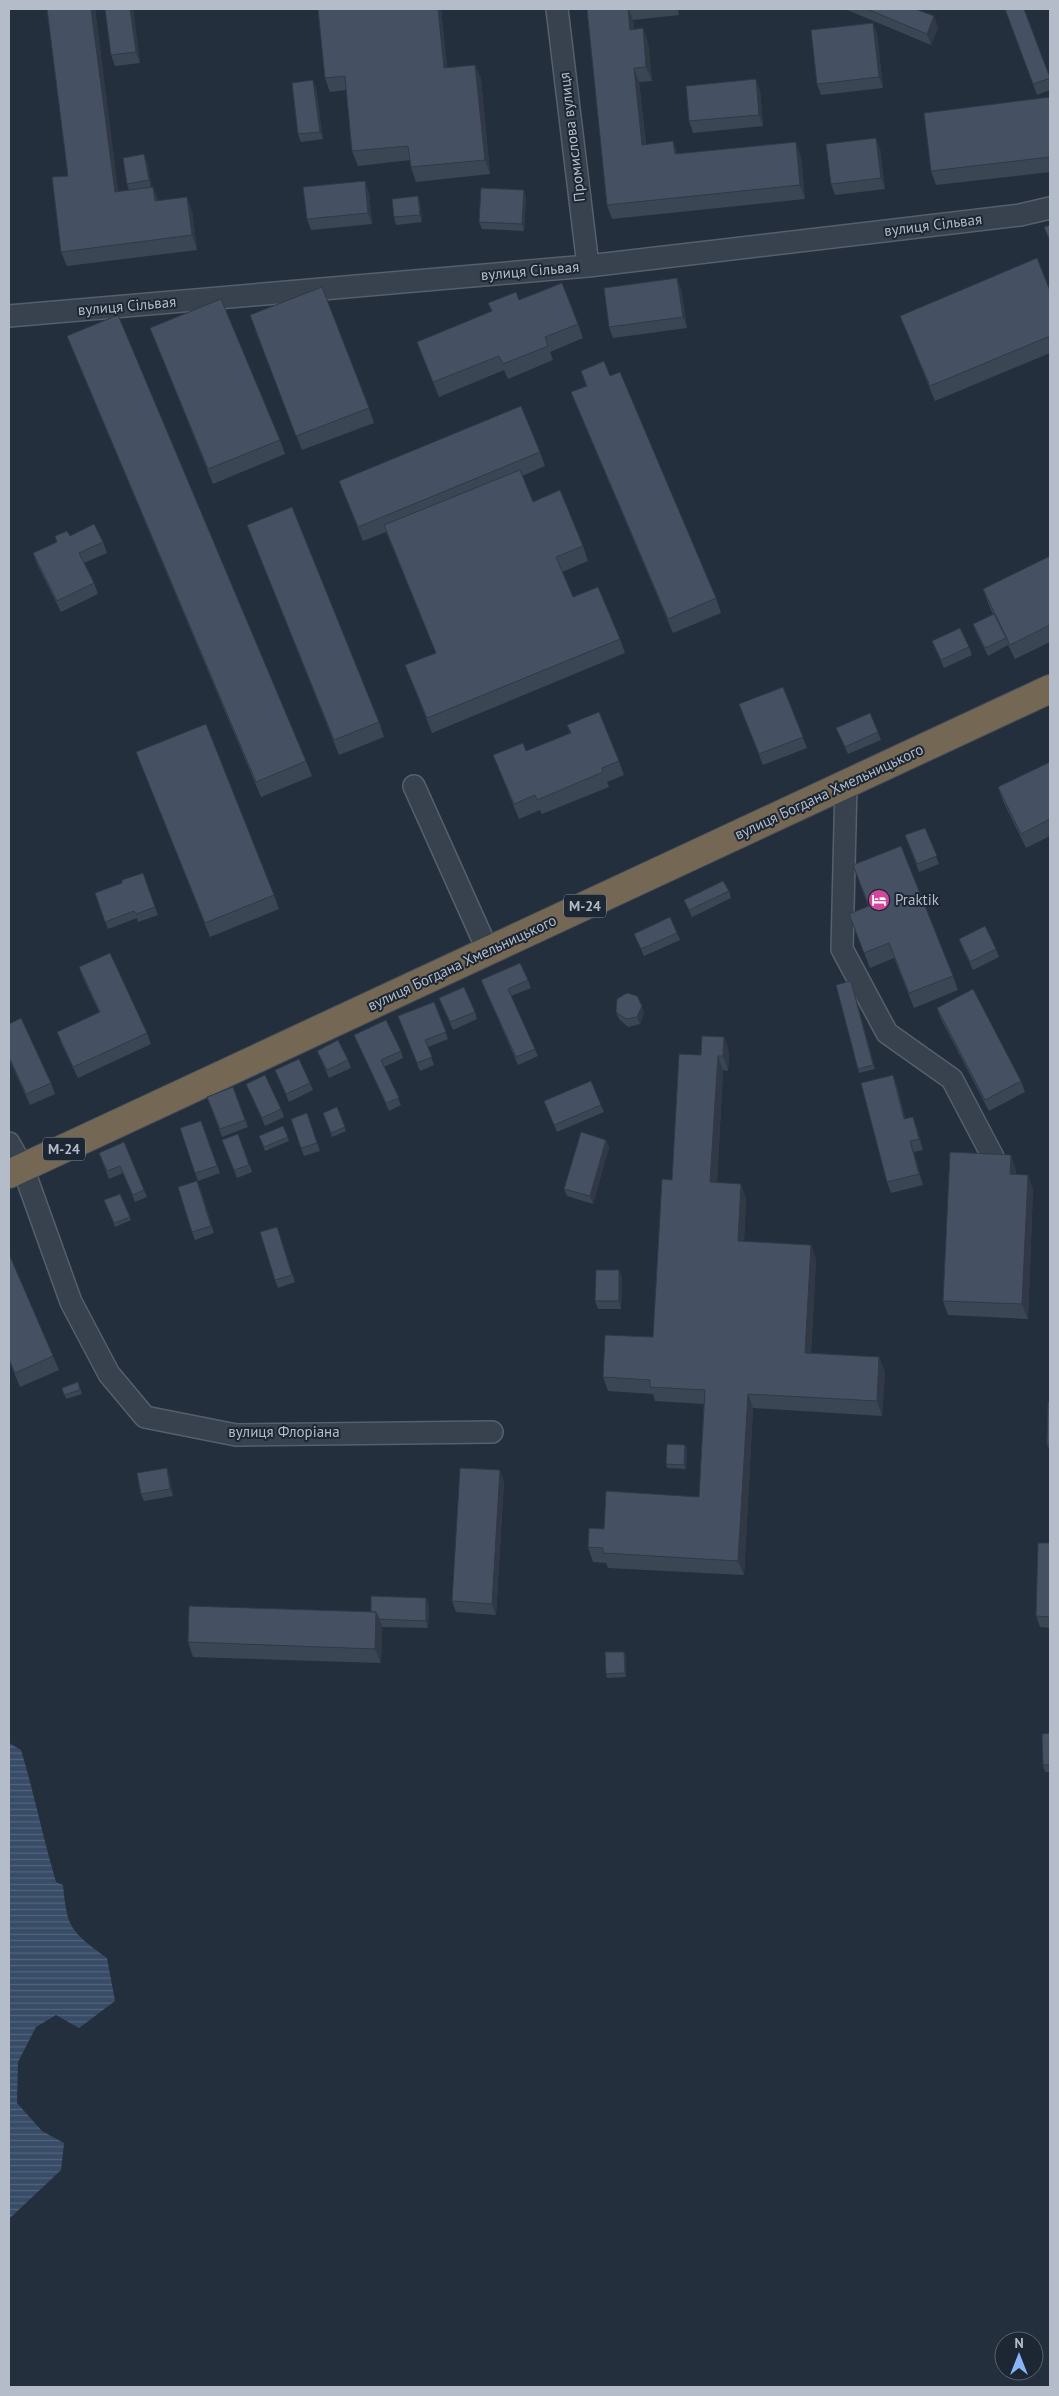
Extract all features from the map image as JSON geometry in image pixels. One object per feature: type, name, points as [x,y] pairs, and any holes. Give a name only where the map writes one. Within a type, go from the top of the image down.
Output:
[{"type":"highway","name":"вулиця Богдана Хмельницького","points":[[16,1171],[1050,688]]},
{"type":"street","name":"Промислова вулиця","points":[[557,9],[588,266]]},
{"type":"street","name":"вулиця Сільвая","points":[[9,316],[588,266],[1020,215],[1050,208]]},
{"type":"street","points":[[846,784],[842,949],[887,1033],[952,1079],[993,1157]]},
{"type":"street","points":[[414,786],[488,951]]},
{"type":"street","name":"вулиця Флоріана","points":[[9,1143],[16,1171],[71,1302],[109,1374],[145,1417],[236,1435],[492,1432]]},
{"type":"water","points":[[9,1743],[21,1750],[56,1882],[63,1885],[69,1921],[73,1929],[86,1942],[107,1958],[115,2001],[79,2028],[56,2015],[36,2027],[18,2062],[17,2103],[42,2131],[64,2143],[61,2170],[9,2219]]},
{"type":"building","points":[[47,9],[91,9],[115,192],[153,187],[155,201],[187,197],[192,235],[61,252],[52,177],[68,176]]},
{"type":"building","points":[[105,9],[130,9],[136,52],[111,55]]},
{"type":"building","points":[[318,9],[438,9],[444,68],[475,65],[485,160],[411,167],[408,146],[352,151],[345,76],[325,78]]},
{"type":"building","points":[[587,9],[628,9],[630,30],[643,28],[646,67],[634,68],[642,145],[673,141],[675,154],[796,142],[800,185],[607,205]]},
{"type":"building","points":[[867,9],[915,9],[934,16],[927,34]]},
{"type":"building","points":[[1005,9],[1024,9],[1050,78],[1033,84]]},
{"type":"building","points":[[873,23],[879,77],[817,84],[811,30]]},
{"type":"building","points":[[756,79],[759,115],[689,121],[686,86]]},
{"type":"building","points":[[313,80],[320,132],[298,134],[292,83]]},
{"type":"building","points":[[1050,97],[1050,157],[931,171],[924,113]]},
{"type":"building","points":[[876,138],[881,178],[831,184],[826,144]]},
{"type":"building","points":[[144,154],[149,180],[127,184],[123,158]]},
{"type":"building","points":[[365,181],[368,213],[307,219],[303,187]]},
{"type":"building","points":[[481,188],[524,190],[522,224],[479,222]]},
{"type":"building","points":[[418,196],[420,215],[394,217],[392,199]]},
{"type":"building","points":[[1050,225],[1050,241],[1044,227]]},
{"type":"building","points":[[1037,258],[1050,291],[1050,336],[930,386],[900,316]]},
{"type":"building","points":[[677,278],[683,317],[609,327],[604,288]]},
{"type":"building","points":[[562,283],[578,324],[545,337],[548,346],[503,364],[499,356],[433,382],[417,342],[492,311],[488,303],[516,292],[519,300]]},
{"type":"building","points":[[322,287],[369,408],[296,436],[250,315]]},
{"type":"building","points":[[221,299],[280,440],[208,469],[150,328]]},
{"type":"building","points":[[118,315],[306,761],[256,782],[67,336]]},
{"type":"building","points":[[604,361],[610,376],[620,372],[716,598],[668,619],[571,392],[587,386],[581,371]]},
{"type":"building","points":[[521,406],[540,452],[358,527],[339,481]]},
{"type":"building","points":[[520,470],[533,502],[560,490],[583,546],[556,557],[573,597],[598,587],[620,639],[427,718],[405,665],[436,653],[384,525]]},
{"type":"building","points":[[292,507],[379,722],[334,740],[247,525]]},
{"type":"building","points":[[94,524],[103,542],[79,553],[94,583],[57,601],[33,553],[57,542],[55,536],[67,531],[70,536]]},
{"type":"building","points":[[1050,556],[1050,625],[1010,645],[983,589]]},
{"type":"building","points":[[994,614],[1006,638],[985,648],[973,624]]},
{"type":"building","points":[[960,628],[969,647],[941,660],[932,641]]},
{"type":"building","points":[[783,687],[803,737],[759,754],[739,704]]},
{"type":"building","points":[[599,712],[619,761],[602,768],[603,772],[537,800],[535,795],[514,804],[493,755],[523,743],[526,751],[571,733],[567,725]]},
{"type":"building","points":[[870,713],[878,732],[845,747],[836,728]]},
{"type":"building","points":[[206,724],[274,895],[205,923],[136,752]]},
{"type":"building","points":[[1050,762],[1050,819],[1021,834],[998,787]]},
{"type":"building","points":[[925,828],[937,856],[917,864],[905,835]]},
{"type":"building","points":[[901,846],[953,976],[909,993],[889,943],[864,953],[849,914],[869,906],[853,865]]},
{"type":"building","points":[[143,873],[155,907],[136,914],[134,911],[105,922],[95,893],[122,883],[122,880]]},
{"type":"building","points":[[723,881],[729,891],[689,910],[684,900]]},
{"type":"building","points":[[670,917],[677,933],[641,949],[634,934]]},
{"type":"building","points":[[985,926],[996,949],[970,962],[959,939]]},
{"type":"building","points":[[110,953],[147,1033],[73,1067],[57,1032],[100,1012],[79,967]]},
{"type":"building","points":[[520,963],[528,980],[508,989],[535,1049],[516,1057],[481,980]]},
{"type":"building","points":[[851,981],[873,1065],[858,1069],[836,985]]},
{"type":"building","points":[[464,987],[475,1012],[450,1022],[439,998]]},
{"type":"building","points":[[973,989],[1021,1081],[985,1100],[937,1008]]},
{"type":"building","points":[[627,993],[637,996],[642,1006],[637,1017],[626,1019],[616,1012],[617,999]]},
{"type":"building","points":[[434,1002],[446,1032],[425,1040],[432,1057],[417,1063],[398,1016]]},
{"type":"building","points":[[21,1018],[51,1083],[26,1094],[9,1057],[9,1024]]},
{"type":"building","points":[[386,1020],[401,1051],[381,1060],[399,1098],[386,1103],[354,1035]]},
{"type":"building","points":[[702,1036],[724,1037],[723,1056],[718,1056],[710,1182],[741,1184],[738,1241],[811,1245],[805,1353],[879,1357],[877,1401],[748,1394],[738,1561],[603,1553],[603,1548],[588,1547],[589,1528],[604,1529],[606,1491],[699,1497],[705,1390],[650,1387],[650,1380],[603,1377],[605,1335],[653,1337],[662,1179],[672,1180],[679,1054],[701,1055]]},
{"type":"building","points":[[338,1040],[348,1060],[327,1070],[317,1051]]},
{"type":"building","points":[[299,1059],[310,1083],[286,1094],[275,1070]]},
{"type":"building","points":[[265,1075],[281,1109],[262,1118],[246,1084]]},
{"type":"building","points":[[893,1075],[904,1119],[913,1117],[919,1139],[910,1141],[919,1174],[887,1182],[861,1083]]},
{"type":"building","points":[[591,1081],[601,1105],[554,1125],[544,1101]]},
{"type":"building","points":[[233,1087],[245,1120],[220,1129],[207,1097]]},
{"type":"building","points":[[337,1107],[345,1127],[331,1133],[323,1113]]},
{"type":"building","points":[[307,1113],[317,1143],[301,1148],[291,1119]]},
{"type":"building","points":[[201,1121],[217,1166],[195,1173],[180,1128]]},
{"type":"building","points":[[283,1126],[288,1137],[264,1147],[259,1136]]},
{"type":"building","points":[[581,1132],[606,1140],[590,1196],[564,1189]]},
{"type":"building","points":[[238,1134],[249,1165],[234,1170],[222,1140]]},
{"type":"building","points":[[124,1142],[144,1190],[133,1195],[120,1166],[107,1171],[99,1153]]},
{"type":"building","points":[[950,1152],[1011,1155],[1010,1174],[1028,1175],[1022,1304],[943,1301]]},
{"type":"building","points":[[197,1181],[211,1226],[192,1232],[178,1187]]},
{"type":"building","points":[[120,1194],[130,1217],[114,1223],[104,1200]]},
{"type":"building","points":[[277,1227],[292,1275],[275,1280],[260,1232]]},
{"type":"building","points":[[9,1254],[53,1356],[15,1373],[9,1359]]},
{"type":"building","points":[[596,1270],[619,1270],[619,1301],[595,1301]]},
{"type":"building","points":[[78,1382],[80,1390],[64,1395],[62,1388]]},
{"type":"building","points":[[1048,1402],[1050,1402],[1050,1444],[1047,1444]]},
{"type":"building","points":[[667,1444],[685,1445],[684,1465],[666,1464]]},
{"type":"building","points":[[167,1468],[170,1489],[141,1494],[137,1473]]},
{"type":"building","points":[[460,1468],[500,1470],[492,1604],[452,1601]]},
{"type":"building","points":[[1038,1543],[1050,1543],[1050,1617],[1036,1616]]},
{"type":"building","points":[[371,1596],[426,1598],[426,1621],[379,1619],[376,1612],[371,1612]]},
{"type":"building","points":[[189,1606],[376,1612],[375,1649],[188,1642]]},
{"type":"building","points":[[605,1652],[624,1652],[625,1673],[606,1674]]},
{"type":"building","points":[[1050,1733],[1050,1765],[1043,1765],[1042,1734]]},
{"type":"place","name":"Praktik","points":[[879,900]]}]
